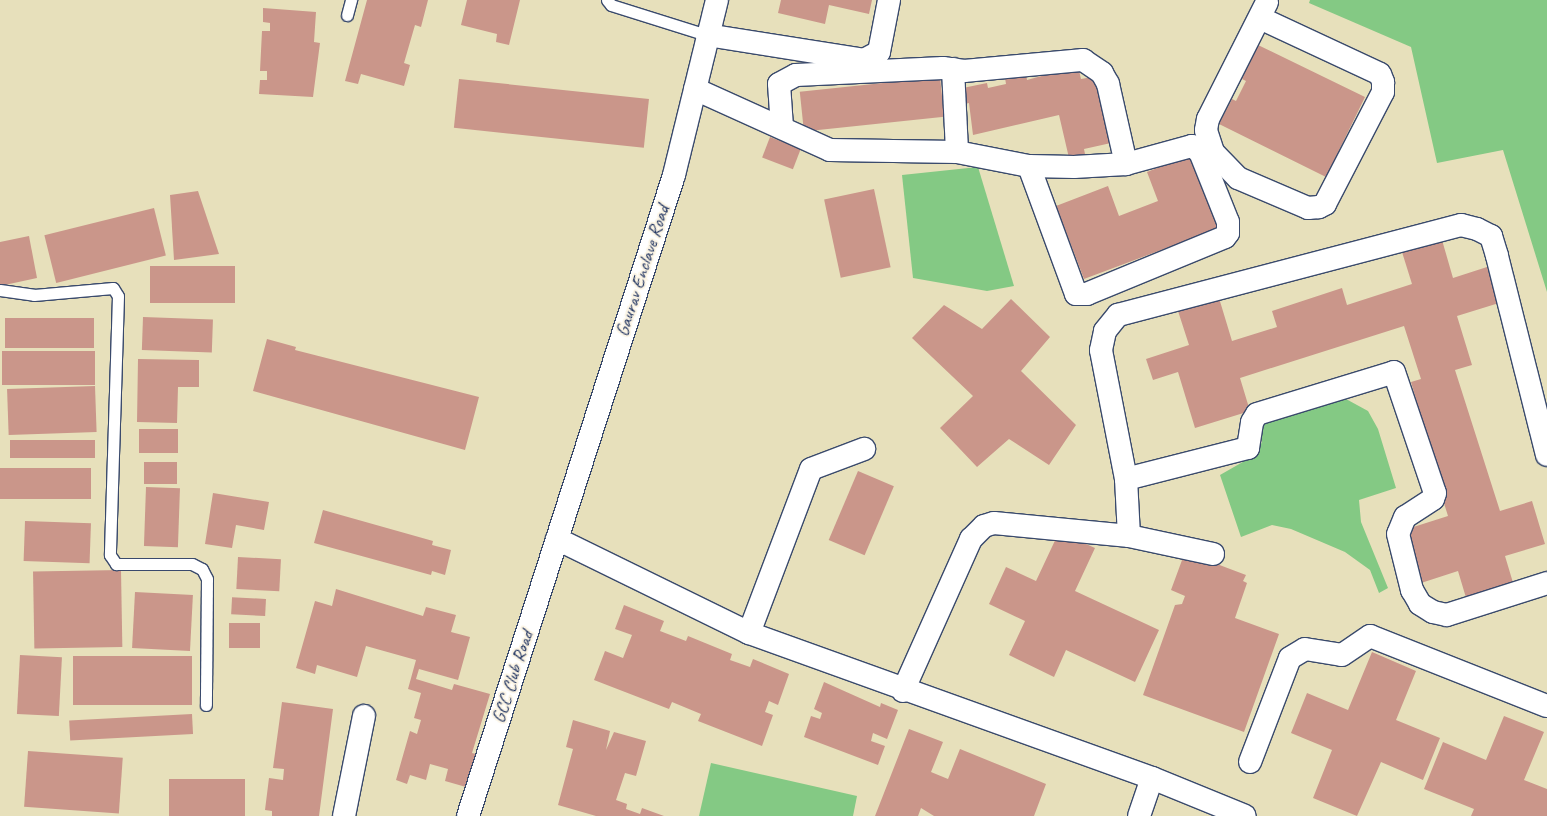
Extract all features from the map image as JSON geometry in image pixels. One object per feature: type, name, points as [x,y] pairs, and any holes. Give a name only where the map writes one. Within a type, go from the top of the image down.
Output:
[{"type":"street","name":"Gaurav Enclave Road","points":[[557,539],[674,175],[707,35],[717,0]]},
{"type":"street","points":[[707,35],[864,60],[880,52],[889,0]]},
{"type":"street","points":[[1265,5],[1380,74],[1383,82],[1383,92],[1325,204],[1319,207],[1308,208],[1238,178],[1213,152],[1209,143],[1208,119],[1265,5]]},
{"type":"street","points":[[782,127],[779,84],[784,79],[796,75],[953,69],[1083,60],[1093,65],[1108,84],[1126,164]]},
{"type":"street","points":[[953,69],[957,152]]},
{"type":"street","points":[[695,89],[830,150],[957,152],[1029,166],[1126,164],[1186,146],[1197,148],[1228,222],[1228,233],[1225,237],[1087,294],[1076,294],[1071,288],[1029,166]]},
{"type":"street","points":[[1129,536],[1126,479],[1101,350],[1105,330],[1118,315],[1461,225],[1491,236],[1547,455]]},
{"type":"street","points":[[1126,479],[1248,448],[1252,422],[1257,414],[1383,373],[1394,372],[1435,493],[1433,499],[1405,517],[1398,534],[1412,590],[1420,604],[1433,612],[1447,615],[1547,583]]},
{"type":"street","points":[[749,633],[811,469],[864,449]]},
{"type":"street","points":[[903,691],[971,540],[984,526],[994,523],[1129,536],[1213,554]]},
{"type":"street","points":[[557,539],[749,633],[903,691],[1152,778],[1245,816]]},
{"type":"street","name":"GCC Club Road","points":[[468,816],[557,539]]},
{"type":"street","points":[[1250,762],[1290,658],[1304,650],[1342,655],[1370,636],[1547,706]]},
{"type":"street","points":[[348,815],[364,716]]},
{"type":"street","points":[[1140,816],[1152,778]]},
{"type":"lane","points":[[347,14],[351,0]]},
{"type":"lane","points":[[607,0],[611,5],[707,35]]},
{"type":"lane","points":[[0,290],[34,295],[113,288],[118,296],[110,555],[116,564],[192,564],[202,569],[207,579],[206,705]]},
{"type":"green space","points":[[1310,0],[1547,0],[1547,292],[1503,150],[1437,163],[1411,47],[1309,3]]},
{"type":"green space","points":[[978,167],[1014,286],[987,291],[913,278],[902,175]]},
{"type":"green space","points":[[1320,397],[1346,399],[1368,411],[1378,429],[1396,488],[1359,500],[1361,522],[1388,588],[1379,593],[1370,570],[1345,552],[1291,529],[1272,525],[1241,537],[1220,475],[1255,455],[1262,442],[1258,423]]},
{"type":"green space","points":[[711,763],[857,796],[853,816],[699,816]]},
{"type":"building","points":[[367,0],[428,0],[421,27],[415,25],[404,63],[410,65],[404,86],[361,74],[358,84],[345,81]]},
{"type":"building","points":[[467,0],[520,0],[509,45],[496,42],[497,34],[461,25]]},
{"type":"building","points":[[781,0],[872,0],[869,14],[829,5],[825,24],[778,13]]},
{"type":"building","points":[[263,8],[316,12],[314,42],[320,43],[313,97],[259,94],[260,80],[267,80],[267,71],[260,71],[262,31],[270,31],[270,23],[263,22]]},
{"type":"building","points":[[1258,45],[1365,97],[1326,177],[1219,124],[1232,99],[1236,101],[1246,81],[1242,79]]},
{"type":"building","points":[[1078,66],[1081,79],[1098,76],[1111,143],[1084,149],[1085,154],[1069,158],[1059,115],[973,135],[969,103],[961,105],[958,89],[987,83],[988,88],[1006,84],[1005,78],[1026,74],[1027,80]]},
{"type":"building","points":[[940,77],[944,117],[804,132],[800,92]]},
{"type":"building","points":[[459,79],[649,99],[644,148],[454,128]]},
{"type":"building","points":[[770,137],[801,149],[793,169],[762,158]]},
{"type":"building","points":[[1198,152],[1225,226],[1084,279],[1056,206],[1108,186],[1119,216],[1158,201],[1147,172]]},
{"type":"building","points":[[874,189],[891,267],[841,278],[824,200]]},
{"type":"building","points":[[198,191],[219,254],[174,260],[170,195]]},
{"type":"building","points":[[154,208],[166,256],[56,283],[44,235]]},
{"type":"building","points":[[29,236],[37,278],[0,286],[0,242]]},
{"type":"building","points":[[1442,240],[1453,278],[1487,267],[1499,303],[1457,316],[1472,365],[1455,370],[1500,511],[1532,501],[1545,544],[1505,556],[1514,586],[1467,601],[1458,571],[1421,583],[1404,530],[1448,516],[1415,411],[1419,410],[1411,382],[1421,379],[1404,326],[1240,378],[1250,411],[1195,428],[1178,372],[1153,380],[1146,359],[1189,345],[1178,311],[1219,298],[1232,341],[1277,327],[1272,311],[1342,288],[1347,305],[1412,284],[1402,252]]},
{"type":"building","points":[[150,266],[235,266],[235,303],[150,303]]},
{"type":"building","points":[[1011,299],[1050,337],[1021,371],[1076,425],[1049,465],[1009,439],[977,467],[940,428],[973,396],[912,338],[944,305],[982,329]]},
{"type":"building","points":[[143,317],[213,319],[212,352],[142,350]]},
{"type":"building","points":[[5,318],[94,318],[94,348],[5,348]]},
{"type":"building","points":[[267,339],[296,347],[295,350],[479,397],[465,450],[253,391]]},
{"type":"building","points":[[2,351],[95,351],[95,385],[2,385]]},
{"type":"building","points":[[138,359],[199,360],[199,387],[178,387],[177,423],[137,422]]},
{"type":"building","points":[[95,386],[97,432],[9,435],[7,389]]},
{"type":"building","points":[[139,429],[178,429],[178,453],[139,453]]},
{"type":"building","points":[[10,440],[95,440],[95,458],[10,458]]},
{"type":"building","points":[[144,462],[177,462],[177,484],[144,484]]},
{"type":"building","points":[[0,468],[91,468],[91,499],[0,499]]},
{"type":"building","points":[[858,471],[894,486],[865,555],[829,540]]},
{"type":"building","points":[[146,487],[180,488],[178,547],[144,546]]},
{"type":"building","points":[[213,493],[269,502],[264,530],[236,525],[232,548],[205,544]]},
{"type":"building","points":[[323,510],[433,541],[432,545],[451,550],[445,575],[432,571],[431,575],[314,543]]},
{"type":"building","points":[[25,521],[91,523],[90,563],[24,561]]},
{"type":"building","points":[[1059,532],[1095,548],[1075,591],[1159,630],[1135,682],[1066,650],[1054,677],[1009,655],[1025,621],[989,604],[1006,567],[1036,581]]},
{"type":"building","points":[[1185,552],[1246,575],[1243,581],[1247,583],[1235,618],[1279,634],[1244,732],[1143,695],[1175,605],[1182,604],[1185,596],[1171,590]]},
{"type":"building","points":[[238,557],[281,559],[279,591],[236,589]]},
{"type":"building","points":[[121,570],[122,647],[34,649],[33,572]]},
{"type":"building","points":[[336,589],[423,616],[426,607],[456,615],[451,632],[470,637],[458,680],[419,669],[416,679],[452,690],[454,684],[490,694],[472,753],[480,755],[466,787],[445,781],[448,769],[430,764],[426,780],[410,775],[407,784],[396,780],[410,731],[417,734],[421,720],[414,718],[421,693],[408,689],[416,660],[366,646],[357,677],[317,665],[315,674],[296,668],[315,601],[332,606]]},
{"type":"building","points":[[135,592],[193,595],[190,651],[132,648]]},
{"type":"building","points":[[232,597],[266,599],[265,616],[231,614]]},
{"type":"building","points":[[624,605],[664,621],[660,631],[686,641],[688,636],[732,654],[730,660],[750,667],[753,659],[789,674],[778,705],[769,701],[765,712],[773,715],[762,746],[698,721],[701,714],[672,702],[669,709],[594,680],[605,651],[623,658],[632,635],[615,629]]},
{"type":"building","points":[[229,623],[260,623],[260,648],[229,648]]},
{"type":"building","points":[[1372,652],[1416,671],[1396,720],[1440,738],[1423,780],[1381,762],[1357,816],[1313,798],[1332,750],[1291,733],[1307,693],[1348,710]]},
{"type":"building","points":[[20,655],[62,657],[59,716],[17,714]]},
{"type":"building","points":[[73,656],[192,656],[192,705],[73,705]]},
{"type":"building","points":[[824,682],[880,707],[881,703],[898,710],[887,739],[873,733],[871,741],[885,746],[878,765],[804,737],[811,716],[820,719],[822,713],[814,709]]},
{"type":"building","points":[[282,702],[333,709],[319,816],[272,816],[272,811],[265,810],[269,778],[283,780],[284,769],[273,768]]},
{"type":"building","points":[[192,714],[193,734],[70,740],[69,720]]},
{"type":"building","points":[[1504,716],[1544,732],[1524,780],[1547,789],[1547,816],[1471,816],[1474,809],[1424,789],[1443,742],[1486,760]]},
{"type":"building","points":[[573,720],[610,731],[606,750],[614,732],[646,741],[636,776],[625,773],[616,800],[627,804],[626,809],[640,814],[642,808],[664,816],[596,816],[558,805],[573,749],[566,747]]},
{"type":"building","points":[[909,729],[943,742],[931,772],[948,779],[960,749],[1046,784],[1034,816],[934,816],[921,808],[918,816],[875,816]]},
{"type":"building","points":[[28,751],[123,758],[119,813],[24,807]]},
{"type":"building","points":[[169,779],[245,779],[245,816],[169,816]]}]
